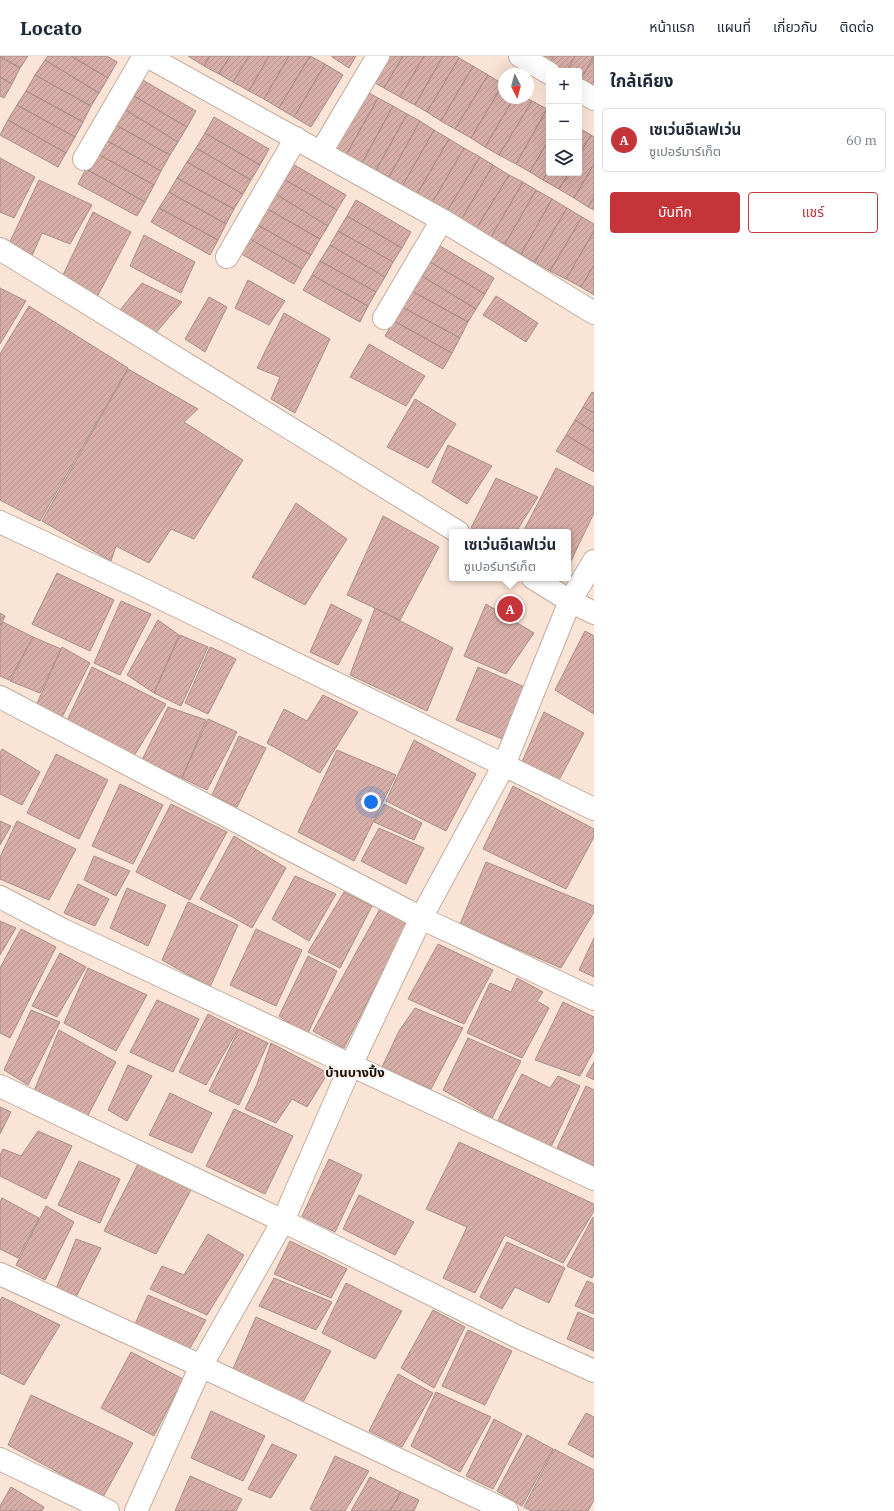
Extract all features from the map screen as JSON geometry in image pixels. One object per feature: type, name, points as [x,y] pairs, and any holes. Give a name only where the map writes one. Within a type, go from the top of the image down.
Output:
[{"type":"street","points":[[84,160],[144,56]]},
{"type":"street","points":[[147,56],[442,220],[594,313]]},
{"type":"street","points":[[321,152],[378,56]]},
{"type":"street","points":[[520,56],[546,71]]},
{"type":"street","points":[[582,92],[594,99]]},
{"type":"street","points":[[227,257],[296,138]]},
{"type":"street","points":[[384,318],[442,220]]},
{"type":"street","points":[[0,250],[453,529]]},
{"type":"street","points":[[0,522],[143,589],[594,809]]},
{"type":"street","points":[[136,1511],[201,1366],[283,1221],[351,1065],[421,918],[504,765],[570,601],[594,561]]},
{"type":"street","points":[[537,581],[570,601],[594,613]]},
{"type":"street","points":[[0,697],[421,918],[594,999]]},
{"type":"street","points":[[0,897],[61,929],[594,1179]]},
{"type":"street","points":[[0,1086],[283,1221],[518,1337],[594,1371]]},
{"type":"street","points":[[0,1274],[201,1366],[507,1511]]},
{"type":"street","points":[[0,1459],[108,1511]]},
{"type":"building","points":[[0,56],[28,56],[20,68]]},
{"type":"building","points":[[48,56],[71,56],[108,78],[99,93],[45,60]]},
{"type":"building","points":[[71,56],[107,56],[117,62],[108,78]]},
{"type":"building","points":[[188,56],[210,56],[204,66]]},
{"type":"building","points":[[210,56],[230,56],[219,74],[204,66]]},
{"type":"building","points":[[230,56],[249,56],[233,82],[219,74]]},
{"type":"building","points":[[249,56],[269,56],[249,91],[233,82]]},
{"type":"building","points":[[269,56],[289,56],[264,99],[249,91]]},
{"type":"building","points":[[289,56],[310,56],[279,108],[264,99]]},
{"type":"building","points":[[310,56],[325,64],[294,117],[279,108]]},
{"type":"building","points":[[332,56],[356,56],[349,68]]},
{"type":"building","points":[[382,56],[403,56],[384,88],[368,79]]},
{"type":"building","points":[[403,56],[424,56],[400,97],[384,88]]},
{"type":"building","points":[[424,56],[443,56],[415,105],[400,97]]},
{"type":"building","points":[[443,56],[457,56],[459,58],[427,112],[415,105]]},
{"type":"building","points":[[536,56],[554,56],[549,64]]},
{"type":"building","points":[[554,56],[575,56],[569,68],[555,68],[549,64]]},
{"type":"building","points":[[575,56],[594,56],[582,77],[582,68],[569,68]]},
{"type":"building","points":[[0,57],[20,68],[12,84],[0,77]]},
{"type":"building","points":[[459,58],[473,66],[441,121],[427,112]]},
{"type":"building","points":[[594,58],[594,90],[582,84],[582,77]]},
{"type":"building","points":[[45,60],[99,93],[91,106],[35,75]]},
{"type":"building","points":[[325,64],[343,75],[311,127],[294,117]]},
{"type":"building","points":[[473,66],[488,75],[455,129],[441,121]]},
{"type":"building","points":[[35,75],[91,106],[83,122],[26,91]]},
{"type":"building","points":[[488,75],[498,81],[498,92],[471,138],[455,129]]},
{"type":"building","points":[[0,77],[12,84],[4,98],[0,96]]},
{"type":"building","points":[[141,79],[196,111],[187,127],[132,95]]},
{"type":"building","points":[[362,89],[378,98],[346,155],[331,146]]},
{"type":"building","points":[[26,91],[83,122],[75,137],[17,105]]},
{"type":"building","points":[[498,92],[498,104],[510,104],[485,147],[471,138]]},
{"type":"building","points":[[132,95],[187,127],[178,142],[124,109]]},
{"type":"building","points":[[378,98],[393,106],[362,163],[346,155]]},
{"type":"building","points":[[534,102],[546,108],[516,164],[499,155],[530,104],[534,104]]},
{"type":"building","points":[[510,104],[530,104],[499,155],[485,147]]},
{"type":"building","points":[[17,105],[75,137],[66,153],[8,120]]},
{"type":"building","points":[[393,106],[407,114],[376,170],[362,163]]},
{"type":"building","points":[[124,109],[178,142],[170,155],[114,124]]},
{"type":"building","points":[[546,111],[546,144],[530,172],[516,164]]},
{"type":"building","points":[[407,114],[420,121],[389,177],[376,170]]},
{"type":"building","points":[[214,117],[269,149],[260,165],[205,133]]},
{"type":"building","points":[[8,120],[66,153],[58,167],[0,135]]},
{"type":"building","points":[[420,121],[434,130],[403,185],[389,177]]},
{"type":"building","points":[[114,124],[170,155],[161,171],[104,139]]},
{"type":"building","points":[[434,130],[449,139],[417,194],[403,185]]},
{"type":"building","points":[[582,130],[591,135],[582,150]]},
{"type":"building","points":[[205,133],[260,165],[251,180],[196,148]]},
{"type":"building","points":[[591,135],[594,137],[594,164],[574,198],[559,189],[567,176],[582,176],[582,150]]},
{"type":"building","points":[[104,139],[161,171],[154,185],[96,153]]},
{"type":"building","points":[[449,139],[464,148],[432,203],[417,194]]},
{"type":"building","points":[[546,144],[546,175],[543,180],[530,172]]},
{"type":"building","points":[[196,148],[251,180],[243,194],[187,162]]},
{"type":"building","points":[[464,148],[480,157],[447,211],[432,203]]},
{"type":"building","points":[[96,153],[154,185],[145,202],[86,169]]},
{"type":"building","points":[[480,157],[493,165],[461,220],[447,211]]},
{"type":"building","points":[[0,158],[35,177],[14,218],[0,212]]},
{"type":"building","points":[[187,162],[243,194],[234,209],[177,178]]},
{"type":"building","points":[[291,163],[346,195],[337,210],[282,178]]},
{"type":"building","points":[[594,164],[594,197],[588,207],[574,198]]},
{"type":"building","points":[[493,165],[509,175],[476,229],[461,220]]},
{"type":"building","points":[[86,169],[145,202],[137,216],[78,184]]},
{"type":"building","points":[[509,175],[523,182],[491,237],[476,229]]},
{"type":"building","points":[[546,175],[567,176],[559,189],[543,180]]},
{"type":"building","points":[[177,178],[234,209],[226,224],[169,192]]},
{"type":"building","points":[[282,178],[337,210],[328,226],[274,193]]},
{"type":"building","points":[[39,180],[92,205],[70,244],[42,233],[31,258],[8,246]]},
{"type":"building","points":[[523,182],[536,190],[505,244],[491,237]]},
{"type":"building","points":[[536,190],[552,199],[521,254],[505,244]]},
{"type":"building","points":[[169,192],[226,224],[218,240],[159,208]]},
{"type":"building","points":[[274,193],[328,226],[320,239],[264,207]]},
{"type":"building","points":[[594,197],[594,210],[588,207]]},
{"type":"building","points":[[552,199],[567,208],[535,262],[521,254]]},
{"type":"building","points":[[356,200],[411,232],[402,248],[347,216]]},
{"type":"building","points":[[264,207],[320,239],[311,255],[254,223]]},
{"type":"building","points":[[159,208],[218,240],[210,255],[151,222]]},
{"type":"building","points":[[567,208],[582,217],[550,271],[535,262]]},
{"type":"building","points":[[93,212],[131,232],[97,297],[62,277]]},
{"type":"building","points":[[347,216],[402,248],[393,262],[338,231]]},
{"type":"building","points":[[582,217],[594,224],[594,231],[566,279],[550,271]]},
{"type":"building","points":[[254,223],[311,255],[302,269],[245,236]]},
{"type":"building","points":[[338,231],[393,262],[385,277],[330,245]]},
{"type":"building","points":[[594,231],[594,265],[581,287],[566,279]]},
{"type":"building","points":[[144,235],[195,262],[181,293],[130,266]]},
{"type":"building","points":[[245,236],[302,269],[294,284],[236,251]]},
{"type":"building","points":[[330,245],[385,277],[376,292],[320,261]]},
{"type":"building","points":[[440,246],[494,278],[485,294],[430,262]]},
{"type":"building","points":[[320,261],[376,292],[368,306],[312,275]]},
{"type":"building","points":[[430,262],[485,294],[476,309],[422,276]]},
{"type":"building","points":[[594,265],[594,295],[581,287]]},
{"type":"building","points":[[312,275],[368,306],[360,322],[303,290]]},
{"type":"building","points":[[422,276],[476,309],[468,322],[412,291]]},
{"type":"building","points":[[248,280],[285,301],[269,325],[235,308]]},
{"type":"building","points":[[142,283],[182,302],[154,335],[120,310]]},
{"type":"building","points":[[0,288],[26,301],[0,344]]},
{"type":"building","points":[[412,291],[468,322],[460,338],[402,307]]},
{"type":"building","points":[[496,296],[538,323],[526,342],[483,315]]},
{"type":"building","points":[[209,297],[227,307],[205,352],[185,339]]},
{"type":"building","points":[[29,306],[128,368],[40,521],[0,500],[0,354]]},
{"type":"building","points":[[402,307],[460,338],[452,353],[394,321]]},
{"type":"building","points":[[284,313],[330,339],[295,413],[271,399],[280,377],[257,368]]},
{"type":"building","points":[[394,321],[452,353],[443,369],[385,336]]},
{"type":"building","points":[[369,344],[425,376],[406,406],[350,377]]},
{"type":"building","points":[[128,369],[198,409],[184,422],[243,460],[194,539],[171,529],[149,563],[116,546],[111,561],[42,521]]},
{"type":"building","points":[[592,392],[594,393],[594,413],[583,407]]},
{"type":"building","points":[[415,399],[456,424],[428,468],[387,447]]},
{"type":"building","points":[[583,407],[594,413],[594,432],[575,420]]},
{"type":"building","points":[[575,420],[594,432],[594,452],[566,435]]},
{"type":"building","points":[[566,435],[594,452],[594,472],[556,451]]},
{"type":"building","points":[[448,445],[492,466],[467,504],[432,482]]},
{"type":"building","points":[[556,468],[594,487],[594,513],[571,561],[571,529],[525,529]]},
{"type":"building","points":[[496,478],[538,497],[518,529],[471,528]]},
{"type":"building","points":[[296,503],[347,539],[305,605],[252,577]]},
{"type":"building","points":[[383,516],[439,547],[400,620],[347,595]]},
{"type":"building","points":[[57,573],[114,600],[90,651],[32,624]]},
{"type":"building","points":[[121,601],[151,614],[120,675],[94,663]]},
{"type":"building","points":[[331,604],[362,620],[338,665],[310,652]]},
{"type":"building","points":[[486,604],[534,633],[506,674],[464,656]]},
{"type":"building","points":[[375,608],[453,648],[427,711],[350,675]]},
{"type":"building","points":[[0,613],[5,616],[0,626]]},
{"type":"building","points":[[158,620],[179,635],[154,693],[127,675]]},
{"type":"building","points":[[3,622],[33,637],[9,680],[0,676],[0,629]]},
{"type":"building","points":[[585,631],[594,636],[594,714],[555,690]]},
{"type":"building","points":[[180,635],[208,647],[181,706],[154,693]]},
{"type":"building","points":[[33,637],[61,649],[40,693],[10,681]]},
{"type":"building","points":[[62,647],[90,663],[60,721],[35,708]]},
{"type":"building","points":[[210,647],[236,659],[208,714],[185,703]]},
{"type":"building","points":[[92,667],[166,704],[132,759],[66,723]]},
{"type":"building","points":[[478,667],[527,688],[505,740],[456,720]]},
{"type":"building","points":[[323,695],[358,712],[320,773],[267,743],[284,709],[307,721]]},
{"type":"building","points":[[168,707],[206,720],[182,778],[142,760]]},
{"type":"building","points":[[544,712],[584,733],[558,782],[521,764]]},
{"type":"building","points":[[208,719],[237,732],[207,790],[182,778]]},
{"type":"building","points":[[239,736],[266,748],[237,807],[212,795]]},
{"type":"building","points":[[414,740],[476,774],[446,831],[386,801]]},
{"type":"building","points":[[2,749],[40,772],[22,805],[0,794],[0,753]]},
{"type":"building","points":[[337,750],[396,775],[354,861],[298,832]]},
{"type":"building","points":[[56,754],[108,780],[79,839],[27,813]]},
{"type":"building","points":[[120,784],[163,805],[133,864],[92,846]]},
{"type":"building","points":[[513,786],[594,829],[594,837],[566,889],[483,849]]},
{"type":"building","points":[[171,804],[227,832],[190,900],[136,872]]},
{"type":"building","points":[[384,804],[422,823],[414,840],[374,822]]},
{"type":"building","points":[[0,821],[11,826],[0,845]]},
{"type":"building","points":[[17,821],[76,849],[49,900],[0,879],[0,857]]},
{"type":"building","points":[[379,828],[424,848],[406,884],[361,861]]},
{"type":"building","points":[[234,836],[286,868],[252,928],[200,899]]},
{"type":"building","points":[[94,856],[130,871],[116,896],[84,880]]},
{"type":"building","points":[[486,862],[594,906],[594,912],[561,968],[460,924]]},
{"type":"building","points":[[295,876],[336,894],[309,941],[272,919]]},
{"type":"building","points":[[78,884],[109,899],[95,926],[64,913]]},
{"type":"building","points":[[127,888],[166,905],[148,946],[110,928]]},
{"type":"building","points":[[344,892],[372,906],[340,968],[308,952]]},
{"type":"building","points":[[188,902],[238,925],[210,987],[162,960]]},
{"type":"building","points":[[381,907],[409,920],[344,1048],[313,1031]]},
{"type":"building","points":[[0,921],[16,928],[0,955]]},
{"type":"building","points":[[21,929],[56,947],[10,1038],[0,1033],[0,968]]},
{"type":"building","points":[[256,929],[302,950],[276,1006],[230,985]]},
{"type":"building","points":[[594,938],[594,977],[579,970]]},
{"type":"building","points":[[438,944],[493,970],[464,1024],[408,999]]},
{"type":"building","points":[[60,953],[86,967],[57,1017],[32,1006]]},
{"type":"building","points":[[308,956],[337,971],[307,1035],[279,1016]]},
{"type":"building","points":[[88,968],[147,995],[116,1051],[64,1023]]},
{"type":"building","points":[[517,978],[543,992],[537,1001],[549,1008],[522,1058],[467,1033],[490,983],[511,992]]},
{"type":"building","points":[[157,1000],[199,1019],[173,1072],[130,1052]]},
{"type":"building","points":[[563,1002],[594,1017],[594,1050],[580,1076],[535,1060]]},
{"type":"building","points":[[415,1008],[463,1028],[431,1089],[382,1067],[399,1031]]},
{"type":"building","points":[[31,1010],[60,1022],[28,1085],[4,1070]]},
{"type":"building","points":[[208,1014],[238,1029],[206,1085],[179,1072]]},
{"type":"building","points":[[239,1029],[268,1043],[239,1105],[209,1091]]},
{"type":"building","points":[[59,1030],[116,1062],[87,1117],[34,1091]]},
{"type":"building","points":[[468,1038],[521,1061],[492,1118],[443,1090]]},
{"type":"building","points":[[271,1043],[328,1073],[307,1107],[292,1099],[276,1123],[245,1109],[257,1084]]},
{"type":"building","points":[[594,1062],[594,1080],[586,1076]]},
{"type":"building","points":[[128,1065],[152,1076],[127,1121],[108,1110]]},
{"type":"building","points":[[522,1074],[550,1088],[558,1076],[580,1086],[551,1147],[498,1120]]},
{"type":"building","points":[[586,1086],[594,1090],[594,1166],[557,1148]]},
{"type":"building","points":[[170,1093],[212,1113],[192,1153],[149,1135]]},
{"type":"building","points":[[0,1107],[11,1112],[0,1134]]},
{"type":"building","points":[[234,1109],[293,1136],[265,1194],[206,1166]]},
{"type":"building","points":[[38,1131],[72,1146],[46,1199],[0,1176],[0,1155],[3,1149],[21,1156]]},
{"type":"building","points":[[459,1142],[594,1204],[594,1211],[563,1263],[505,1235],[475,1293],[443,1278],[467,1227],[426,1209]]},
{"type":"building","points":[[329,1159],[362,1175],[335,1232],[302,1216]]},
{"type":"building","points":[[79,1161],[120,1179],[100,1223],[58,1205]]},
{"type":"building","points":[[138,1164],[191,1190],[156,1254],[104,1231]]},
{"type":"building","points":[[359,1195],[414,1222],[395,1255],[343,1229]]},
{"type":"building","points":[[2,1198],[39,1218],[18,1258],[0,1249],[0,1202]]},
{"type":"building","points":[[46,1206],[74,1222],[45,1280],[16,1265]]},
{"type":"building","points":[[593,1217],[594,1274],[592,1278],[567,1266]]},
{"type":"building","points":[[208,1234],[244,1255],[207,1315],[150,1289],[162,1266],[184,1275]]},
{"type":"building","points":[[76,1239],[101,1248],[76,1297],[56,1289]]},
{"type":"building","points":[[290,1241],[347,1269],[331,1298],[274,1274]]},
{"type":"building","points":[[507,1242],[565,1268],[549,1303],[515,1287],[502,1309],[480,1297]]},
{"type":"building","points":[[274,1278],[332,1302],[316,1330],[259,1306]]},
{"type":"building","points":[[587,1281],[594,1284],[594,1314],[575,1306]]},
{"type":"building","points":[[346,1283],[402,1311],[375,1359],[322,1333]]},
{"type":"building","points":[[148,1295],[206,1320],[189,1350],[135,1324]]},
{"type":"building","points":[[2,1297],[60,1325],[24,1385],[0,1373],[0,1301]]},
{"type":"building","points":[[433,1310],[465,1327],[434,1388],[401,1368]]},
{"type":"building","points":[[578,1312],[594,1319],[594,1351],[567,1339]]},
{"type":"building","points":[[256,1317],[331,1351],[302,1404],[232,1371]]},
{"type":"building","points":[[468,1330],[512,1351],[485,1405],[442,1386]]},
{"type":"building","points":[[131,1352],[183,1379],[154,1436],[101,1408]]},
{"type":"building","points":[[398,1374],[433,1393],[402,1447],[369,1431]]},
{"type":"building","points":[[436,1392],[491,1417],[460,1472],[411,1446]]},
{"type":"building","points":[[31,1395],[133,1443],[103,1497],[8,1445]]},
{"type":"building","points":[[211,1411],[265,1436],[243,1481],[191,1458]]},
{"type":"building","points":[[586,1413],[594,1417],[594,1458],[568,1444]]},
{"type":"building","points":[[494,1419],[522,1434],[493,1489],[466,1476]]},
{"type":"building","points":[[527,1435],[553,1449],[522,1506],[497,1491]]},
{"type":"building","points":[[272,1444],[297,1455],[271,1498],[248,1489]]},
{"type":"building","points":[[554,1449],[594,1470],[594,1500],[588,1511],[532,1511],[524,1507]]},
{"type":"building","points":[[335,1456],[369,1471],[345,1511],[314,1511],[310,1509]]},
{"type":"building","points":[[190,1476],[242,1499],[236,1511],[175,1511]]},
{"type":"building","points":[[370,1477],[401,1492],[390,1511],[351,1511]]},
{"type":"building","points":[[11,1487],[44,1507],[42,1511],[0,1511],[0,1506]]},
{"type":"building","points":[[401,1492],[419,1500],[414,1511],[390,1511]]},
{"type":"place","name":"เซเว่นอีเลฟเว่น","points":[[510,609]]},
{"type":"district","name":"บ้านบางปิ้ง","points":[[355,1072]]}]
